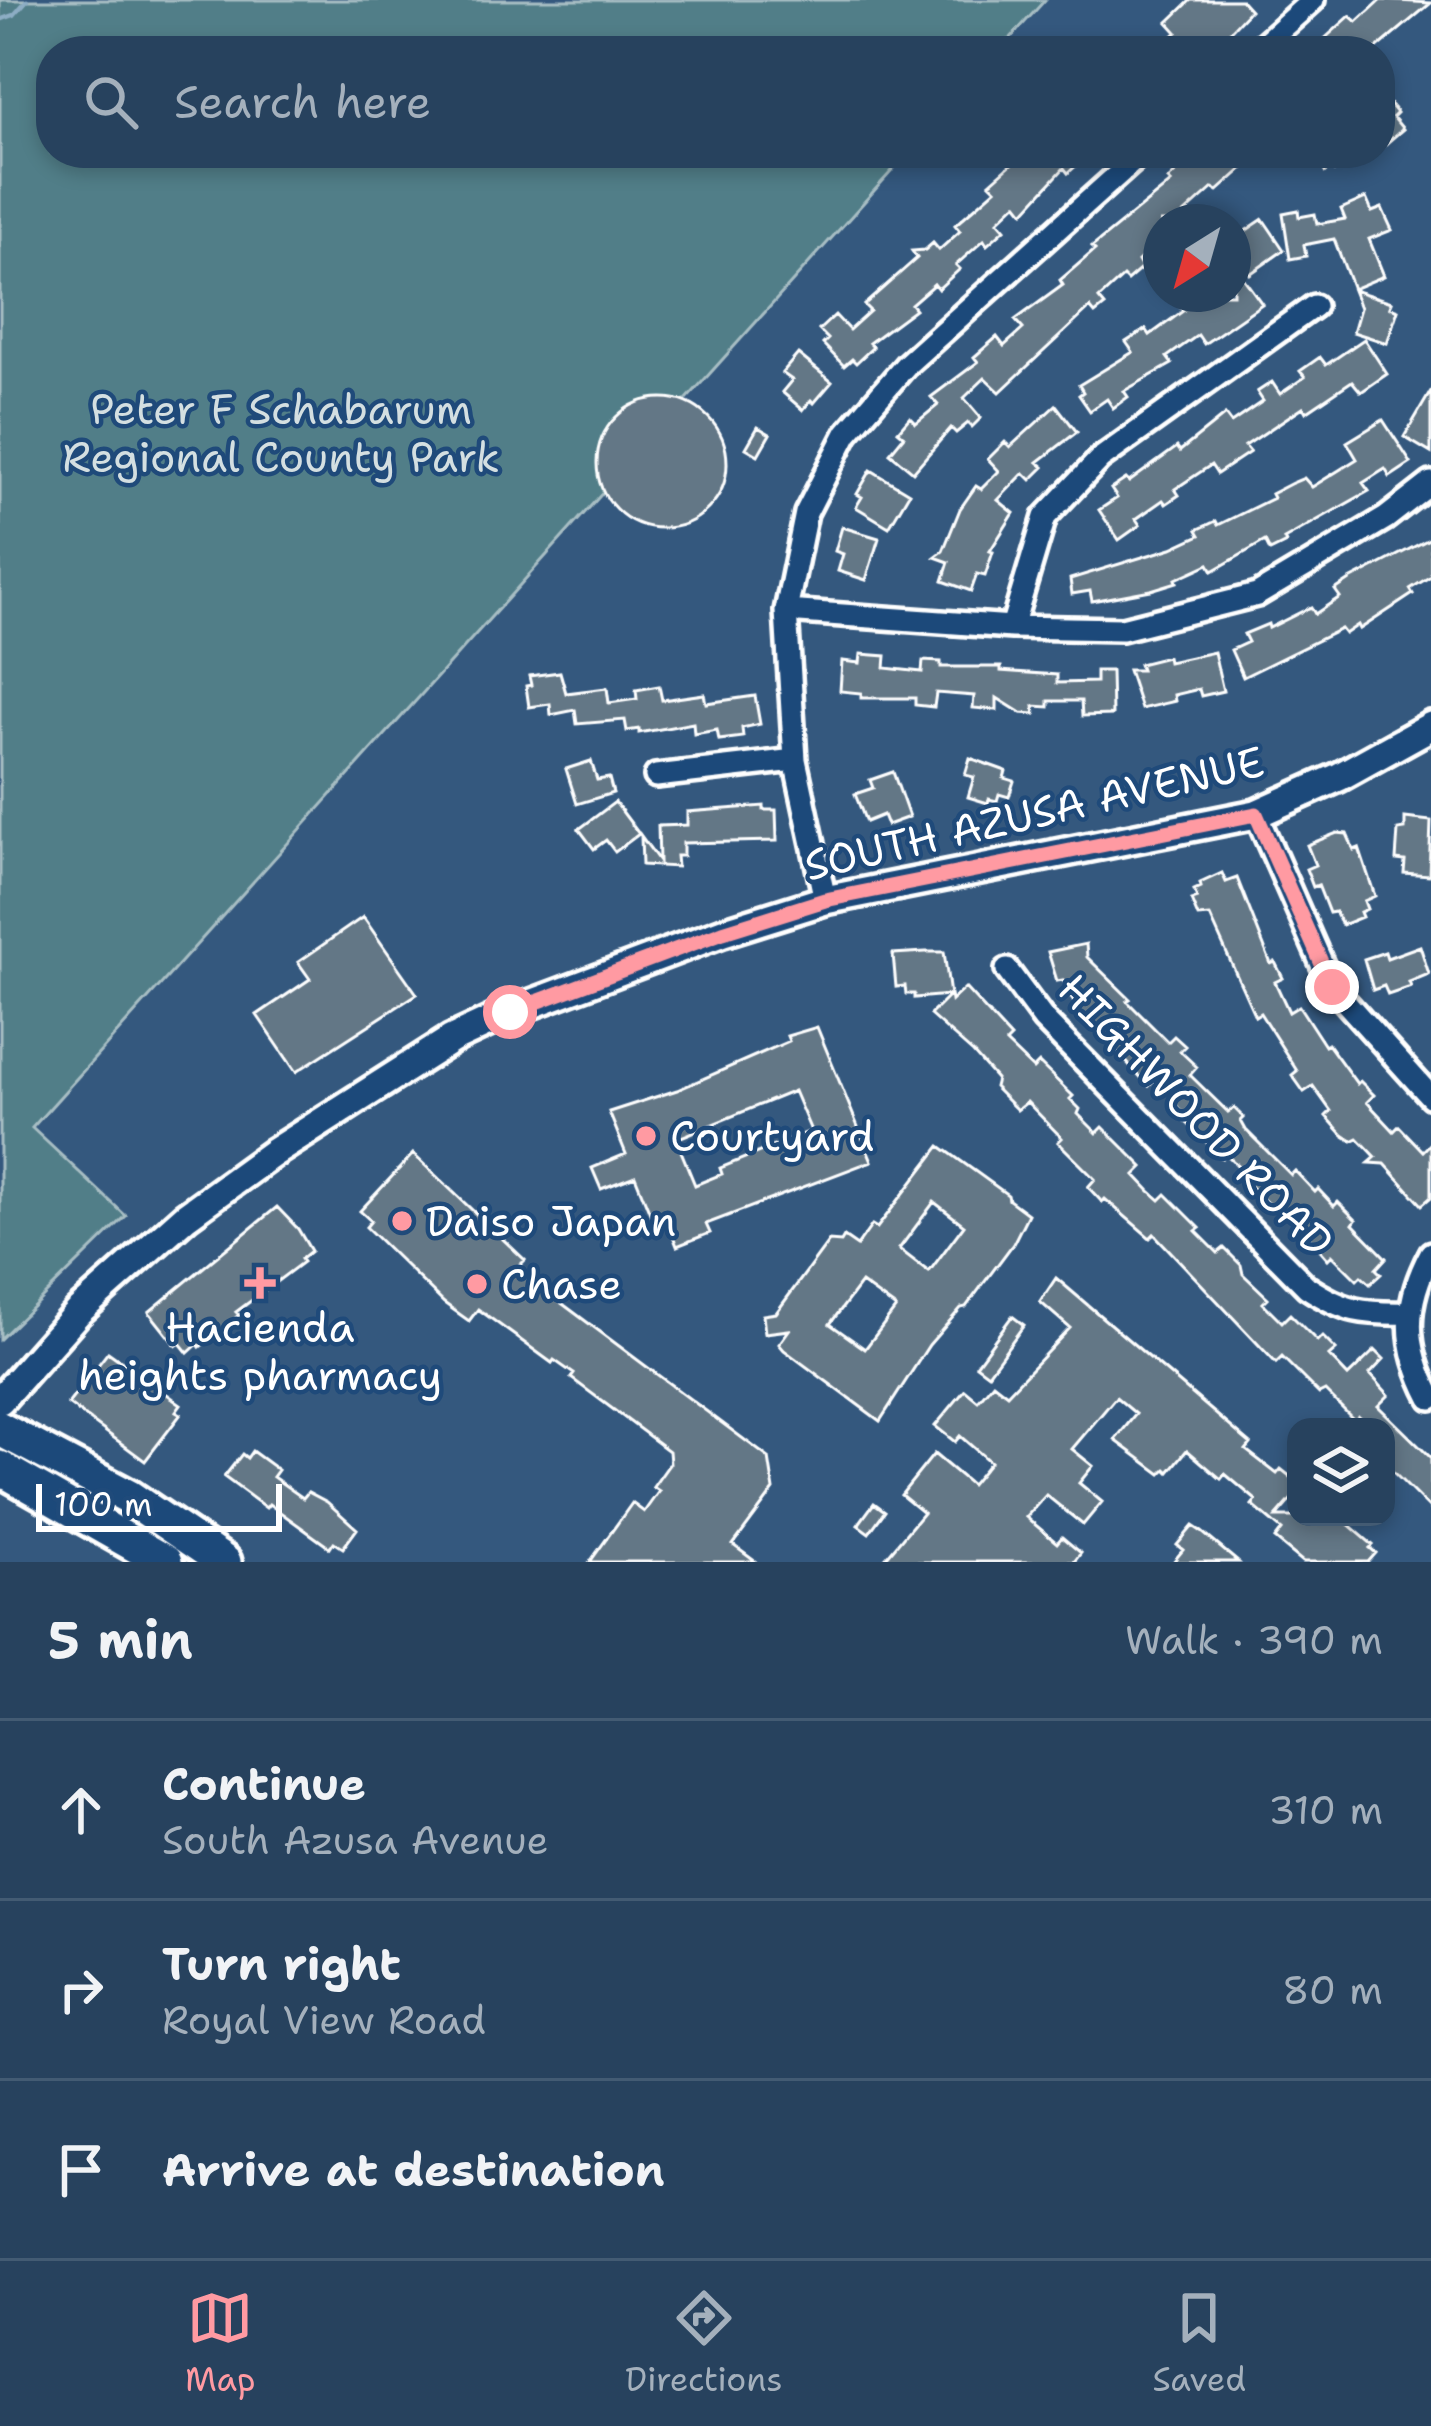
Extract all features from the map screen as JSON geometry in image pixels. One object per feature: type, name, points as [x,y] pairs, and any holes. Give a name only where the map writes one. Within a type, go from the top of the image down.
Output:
[{"type":"main road","points":[[0,1429],[129,1497],[224,1562]]},
{"type":"main road","points":[[0,1468],[165,1562]]},
{"type":"street","points":[[1273,36],[1313,0]]},
{"type":"street","points":[[825,900],[795,760],[785,611],[806,513],[847,433],[905,365],[1125,168]]},
{"type":"street","points":[[1012,627],[1045,517],[1100,459],[1314,306]]},
{"type":"street","points":[[785,611],[1012,627],[1122,629],[1257,595],[1386,518],[1431,483]]},
{"type":"street","name":"SOUTH AZUSA AVENUE","points":[[0,1400],[78,1312],[186,1216],[273,1153],[452,1039],[510,1012],[723,932],[825,900],[1256,814],[1339,777],[1431,727]]},
{"type":"street","points":[[656,776],[795,760]]},
{"type":"street","points":[[1256,814],[1332,987],[1431,1097]]},
{"type":"street","name":"HIGHWOOD ROAD","points":[[1007,970],[1044,1020],[1307,1287],[1340,1308],[1367,1314],[1408,1312]]},
{"type":"street","points":[[1431,1253],[1408,1312],[1415,1368],[1431,1399]]},
{"type":"green space","name":"Peter F Schabarum Regional County Park","points":[[0,0],[1045,0],[1013,36],[36,36],[36,168],[895,168],[32,1128],[126,1216],[0,1339]]},
{"type":"building","points":[[1191,0],[1241,0],[1250,10],[1225,36],[1172,36],[1177,32],[1168,22]]},
{"type":"building","points":[[1381,0],[1431,3],[1392,36],[1328,36],[1350,16],[1357,22]]},
{"type":"building","points":[[1007,168],[1064,168],[1024,212],[1017,203],[998,221],[1005,229],[956,265],[960,269],[938,289],[934,284],[911,304],[915,309],[869,343],[873,347],[856,363],[852,359],[844,366],[823,344],[828,339],[819,330],[835,315],[849,330],[870,311],[864,305],[917,258],[912,251],[925,250],[933,243],[939,250],[960,231],[955,225],[996,189],[990,183]]},
{"type":"building","points":[[1181,168],[1244,168],[1195,204],[1145,204],[1171,183],[1168,180]]},
{"type":"building","points":[[1366,198],[1372,212],[1382,208],[1392,230],[1369,239],[1384,276],[1353,289],[1334,239],[1304,245],[1306,256],[1290,259],[1283,213],[1315,214],[1317,224],[1345,219],[1341,209]]},
{"type":"building","points":[[1143,206],[1143,256],[1138,261],[1142,268],[1127,281],[1123,277],[1099,299],[1105,306],[1095,314],[1090,308],[1000,392],[985,378],[964,398],[981,418],[956,433],[951,428],[913,472],[890,453],[904,436],[898,431],[910,417],[916,423],[938,405],[931,397],[978,362],[974,357],[997,337],[1004,346],[1023,329],[1015,320],[1063,285],[1060,280],[1095,250],[1092,247]]},
{"type":"building","points":[[1263,219],[1284,250],[1251,273],[1251,227]]},
{"type":"building","points":[[1251,289],[1262,304],[1251,312]]},
{"type":"building","points":[[1353,290],[1392,302],[1390,307],[1398,310],[1387,343],[1353,332],[1360,308]]},
{"type":"building","points":[[1182,312],[1250,312],[1204,344],[1198,335],[1167,357],[1172,364],[1124,391],[1128,397],[1113,408],[1107,399],[1090,411],[1079,395],[1083,392],[1079,385],[1133,352],[1126,342],[1146,329],[1150,335]]},
{"type":"building","points":[[1364,339],[1387,374],[1361,392],[1352,381],[1306,412],[1303,407],[1245,446],[1250,452],[1217,474],[1211,465],[1175,489],[1179,495],[1136,519],[1140,525],[1119,540],[1099,510],[1117,498],[1111,489],[1126,479],[1129,482],[1177,447],[1180,451],[1225,415],[1231,423],[1263,401],[1257,392],[1272,382],[1280,394],[1305,377],[1300,371],[1320,357],[1326,365]]},
{"type":"building","points":[[798,354],[832,382],[803,410],[782,392],[792,380],[782,373]]},
{"type":"building","points":[[1431,391],[1431,453],[1404,437]]},
{"type":"building","points":[[662,398],[687,403],[708,417],[722,438],[727,463],[722,488],[708,509],[687,523],[662,528],[637,523],[616,509],[602,488],[597,463],[602,438],[616,417],[637,403]]},
{"type":"building","points":[[1056,405],[1077,432],[1038,462],[1044,467],[1031,480],[1024,473],[998,500],[1014,513],[990,551],[985,576],[977,574],[971,591],[943,581],[949,562],[935,557],[943,551],[960,509],[976,486],[981,489],[999,471],[988,459],[1005,442],[1010,447]]},
{"type":"building","points":[[1383,420],[1411,463],[1390,477],[1385,469],[1363,483],[1369,491],[1284,539],[1286,543],[1270,551],[1265,541],[1213,571],[1209,564],[1151,590],[1092,601],[1090,591],[1072,594],[1070,579],[1172,548],[1200,535],[1197,530],[1216,521],[1218,525],[1304,478],[1312,487],[1357,459],[1347,442]]},
{"type":"building","points":[[758,427],[770,434],[758,455],[746,448]]},
{"type":"building","points":[[871,470],[909,493],[889,527],[856,507],[862,497],[857,494]]},
{"type":"building","points":[[842,527],[879,538],[866,580],[838,571],[843,554],[835,551]]},
{"type":"building","points":[[1431,538],[1431,576],[1410,589],[1413,594],[1360,629],[1358,625],[1345,634],[1341,629],[1243,677],[1231,650],[1248,642],[1244,634],[1268,624],[1269,628],[1311,607],[1315,614],[1340,597],[1335,590],[1350,580]]},
{"type":"building","points":[[1214,652],[1223,691],[1201,696],[1199,689],[1141,709],[1128,670],[1141,670],[1139,664],[1167,657],[1168,662]]},
{"type":"building","points":[[861,654],[886,656],[885,668],[922,672],[923,661],[941,662],[941,667],[1001,667],[1001,671],[1057,675],[1057,683],[1096,682],[1096,671],[1111,671],[1112,715],[1082,716],[1081,701],[1049,701],[1049,707],[1034,706],[1035,714],[1021,713],[997,698],[997,710],[973,708],[974,696],[936,693],[934,707],[915,705],[915,698],[861,698],[861,693],[840,691],[842,661],[860,663]]},
{"type":"building","points":[[560,672],[566,693],[607,688],[609,703],[637,699],[636,690],[659,686],[662,700],[704,694],[706,703],[755,696],[760,724],[742,728],[743,737],[719,740],[717,730],[694,734],[693,723],[639,733],[639,729],[627,731],[625,720],[577,724],[575,710],[551,715],[550,704],[529,707],[529,676]]},
{"type":"building","points":[[970,758],[1006,771],[1004,778],[1014,781],[1009,797],[999,794],[997,801],[989,799],[988,803],[968,797],[974,777],[965,775]]},
{"type":"building","points":[[591,761],[597,780],[609,778],[613,793],[577,804],[566,769]]},
{"type":"building","points":[[893,772],[909,817],[887,825],[883,815],[866,822],[855,794],[873,788],[870,780]]},
{"type":"building","points":[[615,802],[639,834],[615,852],[606,840],[594,849],[579,829]]},
{"type":"building","points":[[764,806],[764,810],[776,810],[777,841],[683,843],[683,856],[676,856],[677,867],[642,865],[641,836],[659,861],[658,826],[687,825],[687,812]]},
{"type":"building","points":[[1405,818],[1431,821],[1429,875],[1404,873],[1405,861],[1396,860],[1398,830],[1405,829]]},
{"type":"building","points":[[1337,833],[1347,834],[1354,850],[1359,848],[1375,896],[1364,901],[1367,909],[1360,912],[1362,917],[1342,925],[1335,912],[1329,913],[1306,869],[1315,865],[1307,845]]},
{"type":"building","points":[[1222,873],[1226,882],[1237,878],[1271,964],[1275,962],[1283,978],[1275,982],[1289,1012],[1299,1006],[1357,1084],[1360,1081],[1374,1095],[1367,1102],[1394,1131],[1399,1126],[1423,1151],[1431,1143],[1431,1197],[1422,1205],[1385,1164],[1369,1163],[1376,1157],[1358,1138],[1352,1141],[1343,1135],[1326,1116],[1331,1111],[1313,1086],[1304,1092],[1292,1075],[1297,1071],[1260,1013],[1255,1016],[1210,916],[1198,917],[1191,900],[1197,898],[1194,890],[1200,883]]},
{"type":"building","points":[[363,917],[417,994],[296,1072],[257,1015],[310,979],[298,962]]},
{"type":"building","points":[[1086,944],[1087,957],[1130,999],[1127,1001],[1168,1042],[1174,1036],[1185,1046],[1180,1051],[1197,1067],[1190,1075],[1228,1112],[1234,1108],[1244,1118],[1246,1130],[1291,1175],[1295,1171],[1315,1192],[1318,1189],[1334,1206],[1338,1202],[1356,1220],[1353,1224],[1386,1258],[1376,1269],[1381,1274],[1370,1284],[1361,1276],[1357,1280],[1332,1255],[1328,1259],[1285,1209],[1279,1215],[1226,1154],[1222,1158],[1180,1116],[1183,1113],[1173,1102],[1175,1098],[1156,1079],[1149,1086],[1077,1009],[1063,980],[1057,981],[1048,952]]},
{"type":"building","points":[[1420,946],[1429,974],[1388,995],[1384,986],[1373,990],[1364,959],[1385,952],[1387,958]]},
{"type":"building","points":[[944,952],[950,995],[914,998],[906,994],[905,986],[896,987],[893,954]]},
{"type":"building","points":[[965,988],[1011,1038],[1006,1043],[1033,1069],[1039,1063],[1073,1096],[1070,1099],[1080,1109],[1078,1114],[1097,1133],[1103,1127],[1143,1167],[1135,1175],[1150,1191],[1160,1200],[1166,1194],[1218,1253],[1224,1248],[1241,1265],[1243,1274],[1268,1298],[1263,1303],[1282,1322],[1290,1314],[1317,1341],[1322,1336],[1336,1350],[1329,1356],[1348,1376],[1375,1350],[1384,1359],[1370,1374],[1389,1395],[1378,1406],[1390,1418],[1352,1418],[1282,1357],[1276,1363],[1154,1234],[1150,1238],[1105,1199],[1102,1202],[1088,1187],[1095,1179],[1058,1142],[1062,1138],[1027,1102],[1017,1110],[994,1087],[996,1079],[973,1053],[930,1015],[950,995],[951,1001]]},
{"type":"building","name":"Courtyard","points":[[817,1027],[872,1161],[706,1224],[710,1233],[677,1246],[668,1223],[656,1228],[635,1176],[601,1189],[592,1168],[626,1154],[609,1112],[677,1090],[789,1041],[787,1036]],"holes":[[[794,1091],[811,1131],[720,1168],[722,1174],[695,1185],[676,1139]]]},
{"type":"building","points":[[940,1146],[1028,1214],[1013,1244],[966,1307],[929,1345],[880,1421],[784,1350],[779,1344],[789,1330],[765,1333],[763,1315],[776,1313],[829,1241],[841,1242],[844,1237],[857,1246],[872,1225],[877,1228]],"holes":[[[934,1202],[964,1225],[929,1272],[899,1249]],[[861,1283],[896,1308],[865,1349],[830,1324]]]},
{"type":"building","points":[[413,1154],[525,1260],[516,1269],[769,1458],[774,1490],[733,1545],[756,1562],[590,1562],[632,1503],[644,1512],[659,1491],[653,1487],[670,1463],[669,1451],[571,1378],[574,1374],[478,1309],[469,1321],[444,1303],[366,1227],[371,1221],[360,1211]]},
{"type":"building","points":[[277,1207],[311,1251],[200,1347],[188,1353],[180,1343],[176,1346],[149,1312]]},
{"type":"building","points":[[1056,1278],[1251,1444],[1246,1450],[1277,1474],[1281,1469],[1287,1474],[1287,1504],[1276,1517],[1287,1517],[1287,1526],[1351,1526],[1376,1553],[1368,1562],[1303,1562],[1275,1539],[1282,1530],[1252,1505],[1256,1500],[1225,1474],[1221,1479],[1187,1450],[1169,1472],[1166,1469],[1161,1474],[1115,1440],[1136,1414],[1116,1397],[1072,1449],[1093,1466],[1079,1483],[1102,1502],[1083,1525],[1046,1495],[1026,1517],[1057,1543],[1062,1537],[1081,1553],[1074,1562],[882,1562],[923,1513],[901,1495],[934,1454],[971,1485],[990,1462],[960,1436],[955,1442],[935,1426],[965,1390],[978,1401],[993,1383],[1007,1394],[1070,1328],[1040,1302]]},
{"type":"building","points":[[1012,1316],[1024,1325],[988,1374],[976,1365]]},
{"type":"building","points":[[108,1352],[181,1404],[176,1411],[181,1414],[145,1461],[68,1404]]},
{"type":"building","points":[[1395,1423],[1431,1458],[1431,1510],[1395,1474]]},
{"type":"building","points":[[252,1451],[278,1470],[273,1477],[303,1498],[308,1492],[327,1502],[357,1529],[343,1548],[334,1542],[330,1548],[224,1477],[242,1454],[247,1458]]},
{"type":"building","points":[[874,1503],[885,1511],[869,1533],[858,1525]]},
{"type":"building","points":[[1193,1526],[1238,1562],[1173,1562],[1183,1550],[1177,1545]]},
{"type":"waterway","points":[[0,20],[14,15],[27,0]]},
{"type":"place","name":"Courtyard","points":[[646,1136]]},
{"type":"place","name":"Daiso Japan","points":[[402,1221]]},
{"type":"place","name":"Hacienda heights pharmacy","points":[[260,1283]]},
{"type":"place","name":"Chase","points":[[477,1284]]},
{"type":"route","points":[[510,1012],[723,932],[825,900],[1256,814],[1332,987]]}]
